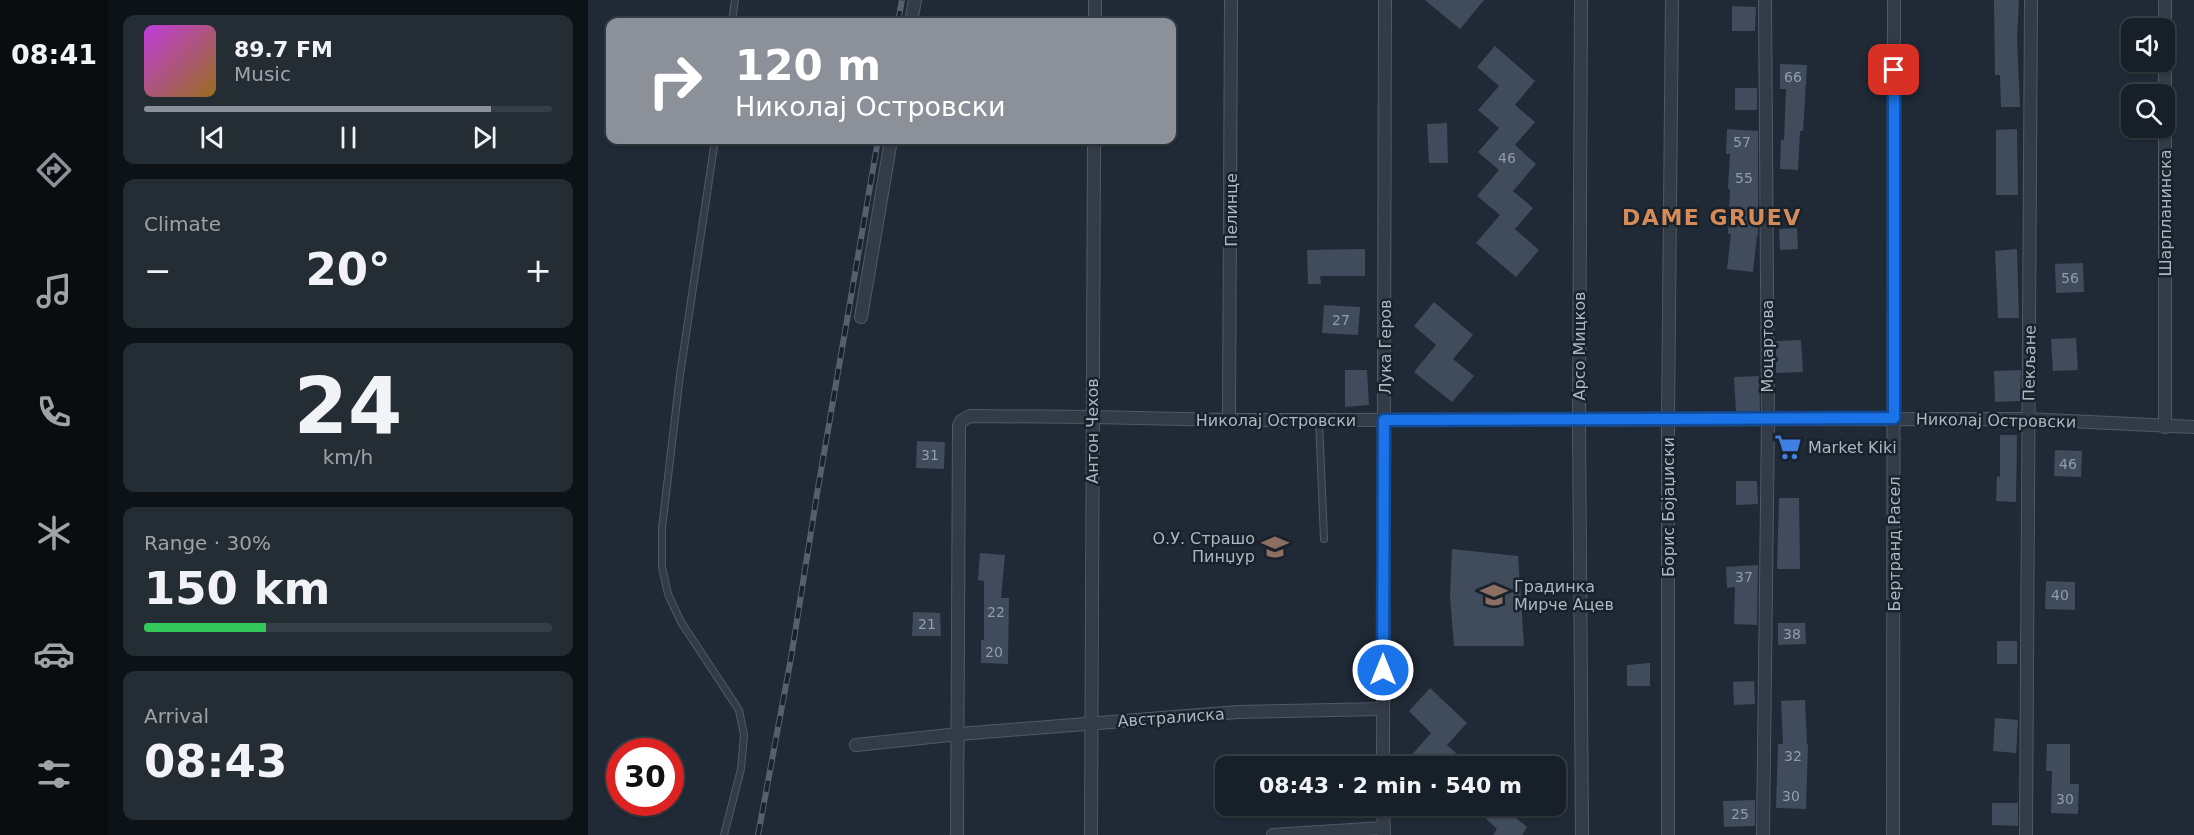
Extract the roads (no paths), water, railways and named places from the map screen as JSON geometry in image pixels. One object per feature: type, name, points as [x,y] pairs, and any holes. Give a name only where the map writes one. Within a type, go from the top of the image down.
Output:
[{"type":"street","points":[[912,18],[915,0]]},
{"type":"street","points":[[1095,0],[1095,18]]},
{"type":"street","name":"Пелинце","points":[[1228,420],[1231,324],[1232,0]]},
{"type":"street","name":"Лука Геров","points":[[1383,756],[1385,0]]},
{"type":"street","name":"Арсо Мицков","points":[[1581,0],[1579,421],[1582,835]]},
{"type":"street","name":"Борис Бојаџиски","points":[[1668,835],[1668,419],[1672,0]]},
{"type":"street","name":"Моцартова","points":[[1763,835],[1768,420],[1765,0]]},
{"type":"street","name":"Бертранд Расел","points":[[1893,835],[1894,0]]},
{"type":"street","name":"Пекљане","points":[[2026,835],[2031,0]]},
{"type":"street","name":"Шарпланинска","points":[[2165,0],[2165,427]]},
{"type":"street","points":[[861,317],[890,144]]},
{"type":"street","name":"Антон Чехов","points":[[1091,835],[1094,144]]},
{"type":"street","name":"Николај Островски","points":[[959,734],[960,618],[957,514],[959,426],[960,421],[970,416],[1228,420],[1579,421],[2028,419],[2194,427]]},
{"type":"street","name":"Австралиска","points":[[856,745],[959,734],[1238,712],[1383,709]]},
{"type":"street","points":[[957,835],[959,734]]},
{"type":"street","points":[[1273,835],[1383,832],[1383,816]]},
{"type":"lane","points":[[733,18],[735,0]]},
{"type":"lane","points":[[714,144],[680,375],[662,528],[662,567],[668,594],[681,622],[739,710],[744,735],[741,769],[724,835]]},
{"type":"lane","points":[[1319,420],[1324,539]]},
{"type":"railway","points":[[899,18],[902,0]]},
{"type":"railway","points":[[758,835],[791,658],[877,144]]},
{"type":"place","name":"Market Kiki","points":[[1788,447]]},
{"type":"place","name":"О.У. Страшо Пинџур","points":[[1275,547]]},
{"type":"place","name":"Градинка Мирче Ацев","points":[[1494,595]]},
{"type":"district","name":"DAME GRUEV","points":[[1712,217]]}]
